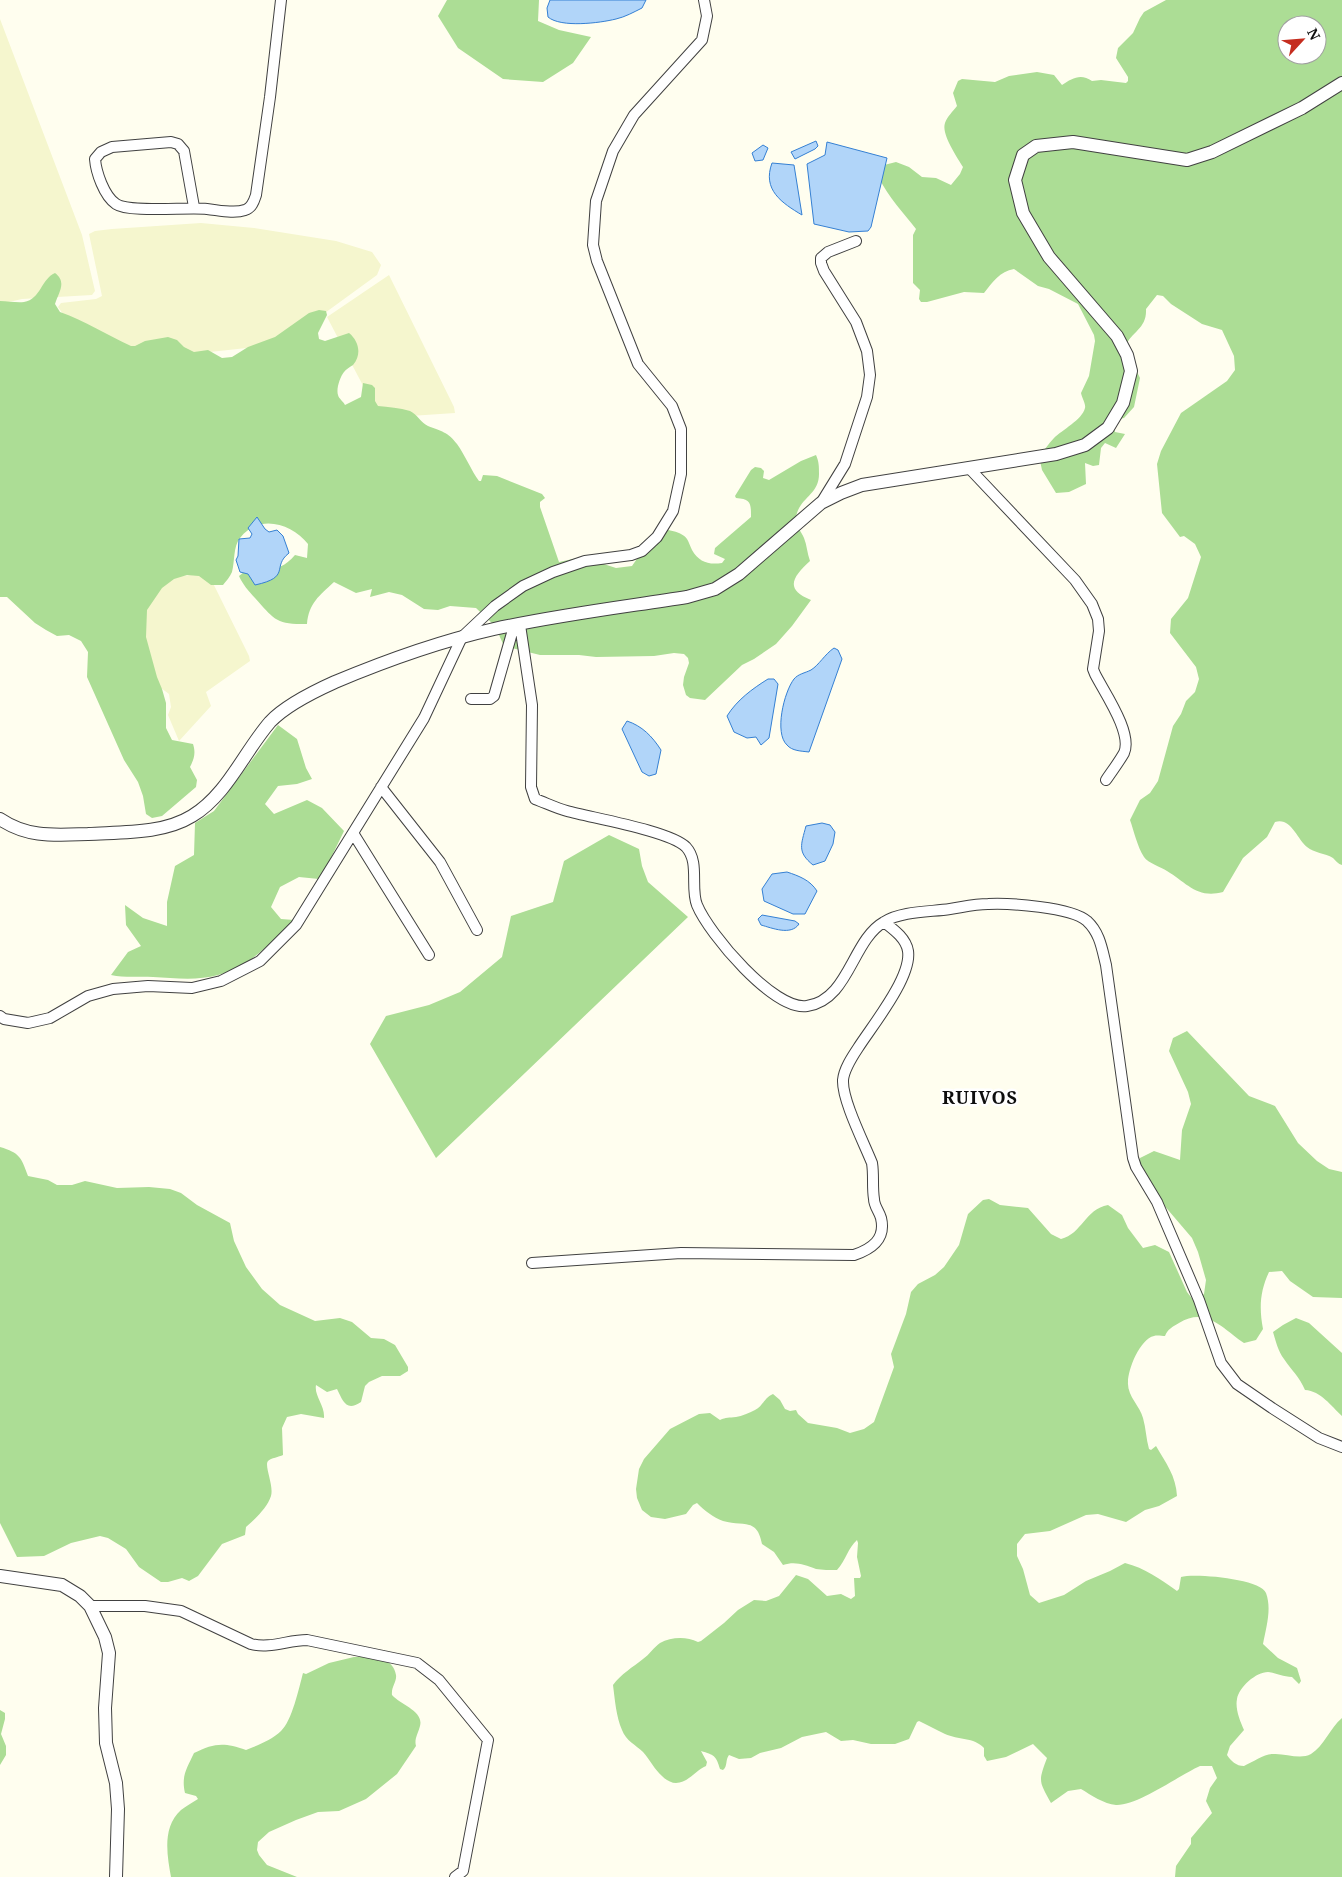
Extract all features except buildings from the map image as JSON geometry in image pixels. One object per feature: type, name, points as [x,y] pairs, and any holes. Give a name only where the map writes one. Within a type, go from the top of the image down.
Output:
[{"type":"street","points":[[194,207],[184,151],[178,144],[171,142],[112,147],[101,152],[95,159],[96,167],[108,195],[115,204],[126,208],[194,207],[236,212],[246,210],[251,206],[256,195],[281,0]]},
{"type":"street","points":[[0,1016],[4,1019],[28,1023],[50,1018],[88,996],[112,989],[148,986],[192,988],[221,981],[260,961],[296,925],[424,718],[462,637],[495,606],[523,586],[584,561],[631,555],[642,551],[657,536],[673,511],[681,474],[681,429],[672,406],[638,364],[597,261],[593,245],[596,201],[613,150],[634,115],[702,40],[707,16],[704,0]]},
{"type":"street","points":[[0,819],[11,826],[31,834],[58,835],[153,830],[191,817],[212,802],[271,721],[292,705],[334,683],[462,637],[517,625],[686,597],[715,589],[739,574],[821,502],[841,492],[862,485],[1056,454],[1085,445],[1108,428],[1123,403],[1131,371],[1127,355],[1117,336],[1049,256],[1023,213],[1015,180],[1023,155],[1036,146],[1073,142],[1188,160],[1212,152],[1302,108],[1342,83]]},
{"type":"street","points":[[821,502],[845,464],[868,397],[870,375],[867,351],[856,322],[821,264],[821,258],[828,252],[856,241]]},
{"type":"street","points":[[969,468],[1075,580],[1092,604],[1098,618],[1099,631],[1093,669],[1120,723],[1125,735],[1126,745],[1124,753],[1106,780]]},
{"type":"street","points":[[472,699],[490,699],[494,696],[517,625]]},
{"type":"street","points":[[517,625],[532,705],[531,787],[535,799],[566,810],[670,838],[686,847],[692,860],[696,903],[704,919],[727,949],[764,988],[789,1004],[807,1006],[824,1000],[840,984],[874,930],[884,922],[899,916],[988,904],[1055,908],[1086,920],[1098,935],[1106,965],[1133,1158],[1136,1167],[1157,1202],[1199,1300],[1220,1363],[1237,1384],[1258,1399],[1319,1438],[1342,1447]]},
{"type":"street","points":[[381,788],[440,862],[477,930]]},
{"type":"street","points":[[353,833],[429,955]]},
{"type":"street","points":[[532,1263],[681,1252],[854,1255],[866,1251],[877,1242],[881,1219],[874,1201],[874,1172],[846,1097],[843,1079],[850,1061],[902,980],[908,963],[908,949],[901,936],[884,922]]},
{"type":"street","points":[[0,1576],[62,1586],[80,1596],[90,1606],[105,1637],[109,1653],[105,1708],[106,1744],[116,1783],[118,1809],[116,1877]]},
{"type":"street","points":[[90,1606],[145,1606],[181,1611],[251,1644],[262,1647],[296,1640],[307,1640],[418,1662],[439,1680],[488,1740],[463,1871],[455,1877]]},
{"type":"green space","points":[[447,0],[539,0],[538,21],[559,30],[591,37],[573,63],[543,82],[503,79],[458,48],[438,16]]},
{"type":"green space","points":[[1166,0],[1342,0],[1342,865],[1330,856],[1313,851],[1307,847],[1290,826],[1281,821],[1275,822],[1267,837],[1243,858],[1223,892],[1214,894],[1199,892],[1193,889],[1146,859],[1139,848],[1130,820],[1140,800],[1150,793],[1158,781],[1173,726],[1181,714],[1186,701],[1195,692],[1199,679],[1196,667],[1170,633],[1171,619],[1188,598],[1201,557],[1195,544],[1184,536],[1180,537],[1162,513],[1157,464],[1161,451],[1181,413],[1227,381],[1235,370],[1234,356],[1222,330],[1202,324],[1171,304],[1163,296],[1157,295],[1146,309],[1146,316],[1142,326],[1131,337],[1125,347],[1140,378],[1134,407],[1124,418],[1113,422],[1115,432],[1125,434],[1116,448],[1105,443],[1101,448],[1099,465],[1093,466],[1085,463],[1086,484],[1069,492],[1056,493],[1042,470],[1039,456],[1054,438],[1076,421],[1083,412],[1085,406],[1081,393],[1089,376],[1095,341],[1094,335],[1078,304],[1049,289],[1038,286],[1014,269],[1000,275],[984,293],[964,292],[921,302],[919,299],[920,290],[913,283],[913,235],[916,229],[879,178],[884,165],[896,162],[909,167],[922,177],[936,178],[951,185],[963,167],[950,145],[944,128],[947,119],[957,106],[953,93],[958,81],[962,79],[995,82],[1009,76],[1037,72],[1054,75],[1062,85],[1080,77],[1092,81],[1101,80],[1126,83],[1128,77],[1116,58],[1118,48],[1133,33],[1144,12]]},
{"type":"green space","points":[[0,19],[82,235],[95,291],[92,295],[22,299],[0,304]]},
{"type":"green space","points":[[201,223],[254,228],[336,241],[372,252],[381,265],[377,275],[307,326],[293,343],[108,363],[94,357],[58,307],[61,303],[96,299],[102,296],[89,234],[95,231],[112,229]]},
{"type":"green space","points":[[55,273],[61,280],[60,291],[55,304],[60,312],[131,346],[145,341],[168,337],[177,340],[184,347],[194,352],[208,350],[222,358],[232,357],[248,347],[275,337],[309,313],[319,310],[326,311],[327,315],[318,333],[319,339],[325,341],[349,333],[355,340],[358,348],[356,361],[344,372],[338,386],[339,396],[345,405],[361,397],[363,383],[372,385],[375,388],[375,401],[378,406],[410,411],[426,425],[444,432],[450,437],[460,448],[479,481],[481,481],[483,475],[497,476],[542,494],[545,498],[540,502],[540,507],[559,562],[582,557],[616,568],[632,566],[658,528],[685,536],[692,550],[701,560],[712,564],[722,563],[725,559],[714,554],[715,548],[751,517],[749,503],[745,499],[736,498],[735,496],[751,470],[755,467],[761,468],[764,471],[763,478],[769,480],[801,461],[816,455],[819,466],[818,481],[813,492],[801,505],[796,517],[810,561],[799,572],[794,582],[794,587],[802,596],[811,600],[776,644],[742,665],[705,700],[690,698],[686,695],[683,685],[689,663],[688,658],[684,654],[596,657],[540,655],[504,646],[495,626],[476,608],[450,606],[438,610],[424,609],[402,595],[389,592],[370,597],[372,589],[356,593],[334,582],[312,605],[307,624],[282,622],[267,611],[239,576],[249,568],[269,569],[280,567],[295,555],[307,558],[308,544],[293,531],[284,527],[275,524],[256,526],[248,530],[240,538],[235,550],[232,572],[223,585],[211,585],[199,576],[187,575],[174,579],[162,588],[147,610],[146,637],[166,703],[166,728],[172,740],[193,744],[194,756],[190,767],[197,780],[196,787],[162,816],[152,818],[146,814],[138,782],[124,760],[87,677],[88,652],[81,641],[69,635],[57,636],[35,623],[7,597],[0,597],[0,301],[24,302],[30,300],[38,293],[50,276]]},
{"type":"green space","points":[[389,275],[454,407],[455,413],[380,418],[327,317]]},
{"type":"green space","points":[[208,573],[250,661],[206,692],[211,706],[179,741],[168,715],[171,707],[169,694],[157,685],[141,638],[145,593],[155,579]]},
{"type":"green space","points":[[278,725],[297,739],[306,768],[312,779],[297,784],[278,786],[265,804],[274,814],[307,800],[322,808],[344,831],[319,879],[299,877],[280,887],[271,907],[281,919],[294,920],[250,960],[218,975],[186,979],[111,975],[128,952],[141,946],[126,925],[125,905],[143,918],[167,926],[167,902],[175,866],[194,855],[195,823],[214,811]]},
{"type":"green space","points":[[609,835],[639,849],[642,866],[648,882],[688,917],[436,1158],[370,1044],[386,1016],[429,1005],[460,992],[502,957],[511,916],[553,902],[564,861]]},
{"type":"green space","points":[[1187,1031],[1249,1096],[1275,1106],[1298,1143],[1317,1161],[1329,1169],[1342,1172],[1342,1298],[1313,1297],[1290,1281],[1282,1271],[1269,1272],[1261,1300],[1263,1329],[1256,1340],[1244,1343],[1214,1321],[1198,1317],[1189,1318],[1177,1324],[1165,1336],[1149,1338],[1136,1355],[1129,1376],[1128,1387],[1143,1418],[1149,1449],[1151,1450],[1156,1446],[1173,1476],[1177,1496],[1159,1506],[1145,1510],[1126,1522],[1098,1514],[1086,1515],[1050,1531],[1025,1534],[1017,1544],[1017,1556],[1023,1569],[1030,1595],[1039,1603],[1064,1595],[1086,1581],[1125,1563],[1146,1571],[1177,1591],[1181,1577],[1188,1576],[1227,1578],[1253,1584],[1261,1588],[1266,1593],[1268,1599],[1268,1619],[1263,1644],[1278,1658],[1297,1668],[1301,1681],[1299,1684],[1292,1677],[1268,1672],[1253,1677],[1245,1685],[1238,1694],[1237,1699],[1238,1715],[1244,1730],[1230,1746],[1227,1755],[1234,1763],[1244,1766],[1270,1754],[1307,1756],[1316,1751],[1342,1718],[1342,1877],[1175,1877],[1176,1866],[1191,1844],[1191,1838],[1212,1813],[1206,1801],[1210,1788],[1217,1778],[1212,1766],[1200,1766],[1147,1795],[1125,1804],[1107,1803],[1081,1789],[1068,1791],[1051,1803],[1041,1781],[1047,1758],[1033,1744],[1006,1757],[987,1761],[984,1756],[984,1748],[980,1744],[945,1734],[919,1721],[909,1739],[895,1744],[871,1744],[853,1740],[841,1741],[826,1732],[802,1737],[781,1748],[760,1753],[751,1758],[739,1759],[729,1755],[723,1770],[720,1769],[714,1756],[701,1751],[707,1762],[706,1766],[688,1779],[680,1782],[674,1783],[667,1780],[657,1771],[643,1752],[624,1734],[618,1719],[615,1702],[613,1685],[616,1681],[660,1643],[669,1639],[679,1638],[701,1641],[738,1610],[754,1600],[766,1601],[779,1596],[796,1575],[808,1579],[827,1596],[841,1594],[851,1599],[855,1596],[854,1578],[860,1578],[861,1576],[857,1557],[857,1540],[837,1570],[818,1569],[796,1563],[783,1565],[774,1552],[762,1544],[757,1530],[753,1526],[723,1521],[709,1514],[697,1503],[686,1514],[665,1519],[651,1517],[642,1510],[637,1498],[636,1489],[639,1469],[644,1459],[670,1429],[699,1414],[710,1413],[720,1420],[741,1416],[758,1408],[773,1394],[780,1400],[785,1409],[790,1411],[796,1410],[808,1423],[837,1428],[850,1433],[864,1429],[874,1422],[894,1367],[891,1354],[906,1314],[911,1292],[918,1284],[935,1275],[944,1267],[959,1245],[968,1214],[983,1200],[989,1199],[1000,1205],[1028,1208],[1051,1234],[1061,1239],[1074,1232],[1094,1211],[1108,1205],[1122,1215],[1128,1228],[1143,1248],[1155,1245],[1169,1252],[1187,1292],[1194,1301],[1204,1294],[1206,1280],[1192,1238],[1151,1190],[1140,1185],[1140,1158],[1154,1151],[1180,1160],[1182,1130],[1191,1104],[1188,1092],[1169,1051],[1173,1038]]},
{"type":"green space","points":[[0,1147],[12,1151],[19,1157],[28,1176],[48,1180],[57,1185],[72,1185],[85,1181],[117,1188],[149,1187],[170,1189],[181,1193],[197,1205],[230,1223],[234,1241],[246,1267],[262,1289],[280,1305],[315,1321],[340,1318],[352,1322],[371,1338],[384,1339],[395,1345],[408,1367],[408,1371],[400,1376],[382,1376],[369,1382],[365,1386],[361,1402],[352,1406],[346,1404],[337,1389],[327,1392],[316,1385],[324,1418],[301,1414],[287,1417],[282,1428],[283,1455],[269,1460],[267,1463],[272,1492],[267,1505],[246,1527],[245,1535],[222,1544],[198,1576],[189,1581],[182,1578],[161,1582],[139,1567],[126,1549],[108,1538],[100,1536],[71,1543],[44,1556],[17,1557],[0,1523]]},
{"type":"green space","points":[[1296,1318],[1309,1323],[1342,1353],[1342,1416],[1321,1396],[1305,1390],[1280,1353],[1273,1332]]},
{"type":"green space","points":[[354,1657],[380,1658],[390,1664],[394,1668],[396,1675],[392,1695],[419,1716],[420,1726],[416,1746],[397,1774],[366,1799],[339,1811],[318,1812],[296,1820],[269,1832],[258,1842],[257,1850],[267,1865],[297,1877],[171,1877],[167,1851],[168,1833],[175,1817],[181,1810],[198,1799],[196,1796],[185,1793],[184,1787],[185,1772],[194,1753],[207,1747],[219,1745],[246,1750],[269,1740],[281,1731],[289,1720],[303,1673],[306,1674],[329,1663]]},
{"type":"green space","points":[[0,1710],[5,1713],[1,1734],[6,1746],[6,1755],[0,1765]]},
{"type":"water","points":[[550,0],[646,0],[642,8],[623,17],[600,22],[571,24],[562,23],[548,17],[547,8]]},
{"type":"water","points":[[816,141],[818,146],[815,149],[795,159],[791,152]]},
{"type":"water","points":[[827,142],[887,158],[871,227],[868,231],[849,232],[814,224],[807,164],[825,155]]},
{"type":"water","points":[[763,145],[768,148],[763,160],[755,161],[752,153]]},
{"type":"water","points":[[772,163],[794,165],[802,215],[787,206],[776,195],[770,181]]},
{"type":"water","points":[[257,517],[269,532],[277,530],[283,536],[289,553],[284,558],[277,575],[273,579],[255,585],[248,574],[240,572],[236,560],[239,539],[250,538],[252,534],[248,528]]},
{"type":"water","points":[[834,648],[838,650],[842,659],[809,752],[794,750],[787,745],[781,731],[782,712],[790,685],[796,677],[814,668]]},
{"type":"water","points":[[768,679],[774,679],[778,684],[769,738],[761,745],[756,737],[747,738],[734,732],[727,716],[745,695]]},
{"type":"water","points":[[627,721],[646,732],[661,750],[656,774],[649,776],[642,772],[622,729]]},
{"type":"water","points":[[822,823],[830,825],[835,832],[833,844],[825,861],[813,865],[802,852],[803,838],[806,826]]},
{"type":"water","points":[[787,872],[808,881],[817,891],[805,914],[793,914],[764,901],[762,889],[772,874]]},
{"type":"water","points":[[762,915],[795,921],[799,924],[791,930],[776,929],[761,925],[758,919]]},
{"type":"district","name":"RUIVOS","points":[[980,1097]]}]
